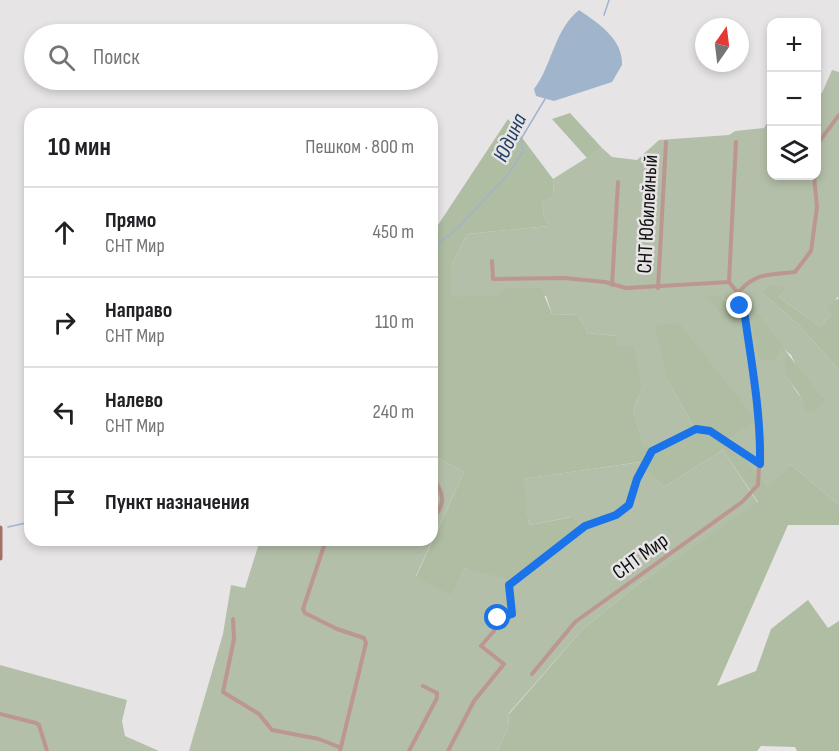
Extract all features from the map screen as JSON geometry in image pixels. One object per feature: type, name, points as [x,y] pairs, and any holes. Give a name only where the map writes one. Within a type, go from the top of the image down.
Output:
[{"type":"main road","points":[[0,528],[0,558]]},
{"type":"street","points":[[821,139],[839,115]]},
{"type":"street","name":"СНТ Юбилейный","points":[[658,288],[666,142]]},
{"type":"street","points":[[736,142],[729,282],[738,293],[749,280],[757,277],[795,272],[811,251],[817,207],[814,180]]},
{"type":"street","name":"СНТ Юбилейный","points":[[612,285],[618,182]]},
{"type":"street","name":"СНТ Юбилейный","points":[[492,261],[493,279],[564,278],[612,285],[658,288],[729,282]]},
{"type":"street","name":"СНТ Мир","points":[[532,674],[575,622],[742,502],[758,485],[761,428],[738,293]]},
{"type":"street","points":[[448,751],[474,701],[504,664],[481,646],[494,631],[498,618],[512,614],[509,585],[585,526],[616,515],[629,505],[637,479],[652,451],[696,429],[710,431],[760,464]]},
{"type":"street","points":[[438,486],[443,493],[442,506],[438,511]]},
{"type":"street","points":[[233,619],[234,639],[224,692],[259,714],[272,730],[319,739],[339,749],[366,643],[364,638],[337,629],[305,613],[303,609],[324,546]]},
{"type":"street","points":[[409,751],[437,698],[437,693],[423,686]]},
{"type":"street","points":[[0,714],[36,723],[47,751]]},
{"type":"green space","points":[[832,70],[839,72],[839,298],[837,297],[831,314],[821,327],[779,297],[787,287],[762,293],[798,324],[839,370],[839,505],[790,464],[768,489],[730,439],[755,420],[668,381],[696,431],[660,449],[644,447],[633,410],[642,390],[616,347],[616,336],[588,333],[578,315],[552,314],[546,296],[451,298],[451,266],[467,234],[549,226],[544,217],[542,202],[554,197],[553,179],[602,148],[612,157],[637,160],[659,140],[729,135],[735,131],[764,128],[767,123],[767,180],[821,180],[821,93]],"holes":[[[721,297],[791,355],[798,370],[823,397],[803,400],[789,379],[786,368],[787,354],[752,327],[738,327],[736,330]]]},
{"type":"green space","points":[[570,113],[602,148],[587,158],[552,119]]},
{"type":"green space","points":[[508,119],[553,179],[554,197],[542,202],[544,217],[549,226],[467,234],[451,266],[451,297],[497,296],[506,288],[541,288],[552,314],[578,315],[588,333],[616,336],[617,347],[634,346],[642,390],[633,410],[644,446],[660,449],[696,431],[668,381],[655,325],[679,323],[756,420],[730,439],[768,488],[790,464],[839,505],[839,525],[788,525],[717,686],[756,671],[771,629],[808,600],[828,628],[839,621],[839,751],[797,751],[795,747],[761,746],[757,751],[497,751],[508,729],[509,714],[583,629],[637,585],[758,502],[723,450],[664,487],[640,462],[523,479],[529,525],[572,517],[580,528],[507,579],[465,568],[452,595],[416,577],[430,546],[438,546],[438,529],[464,472],[438,458],[438,225]]},
{"type":"green space","points":[[768,285],[788,286],[779,297],[821,327],[831,314],[827,306],[839,298],[839,370],[798,324],[762,293]]},
{"type":"green space","points":[[721,297],[729,304],[737,301],[751,304],[825,400],[813,413],[805,410],[800,396],[786,373],[786,354],[780,350],[775,360],[759,359],[752,327],[738,327],[736,331],[707,298]]},
{"type":"green space","points":[[723,450],[758,503],[637,585],[583,629],[509,713],[508,729],[497,751],[189,751],[223,634],[231,585],[245,588],[258,546],[430,546],[416,576],[452,594],[465,568],[571,517],[529,525],[522,479],[641,462],[664,487]]},
{"type":"green space","points":[[438,458],[464,472],[438,528]]},
{"type":"green space","points":[[0,665],[127,700],[122,721],[125,736],[159,751],[0,751]]},
{"type":"water","points":[[579,10],[601,26],[614,40],[622,65],[612,82],[554,101],[536,96],[534,89],[564,28]]},
{"type":"waterway","name":"Юдина","points":[[604,15],[609,0]]},
{"type":"waterway","name":"Юдина","points":[[438,244],[459,227],[509,173],[523,152],[521,139],[545,99]]},
{"type":"waterway","name":"Юдина","points":[[8,527],[24,523]]},
{"type":"route","points":[[498,618],[512,614],[509,585],[585,526],[616,515],[629,505],[636,489],[637,479],[652,451],[696,429],[710,431],[760,464],[761,428],[757,395],[745,317],[740,306]]}]
